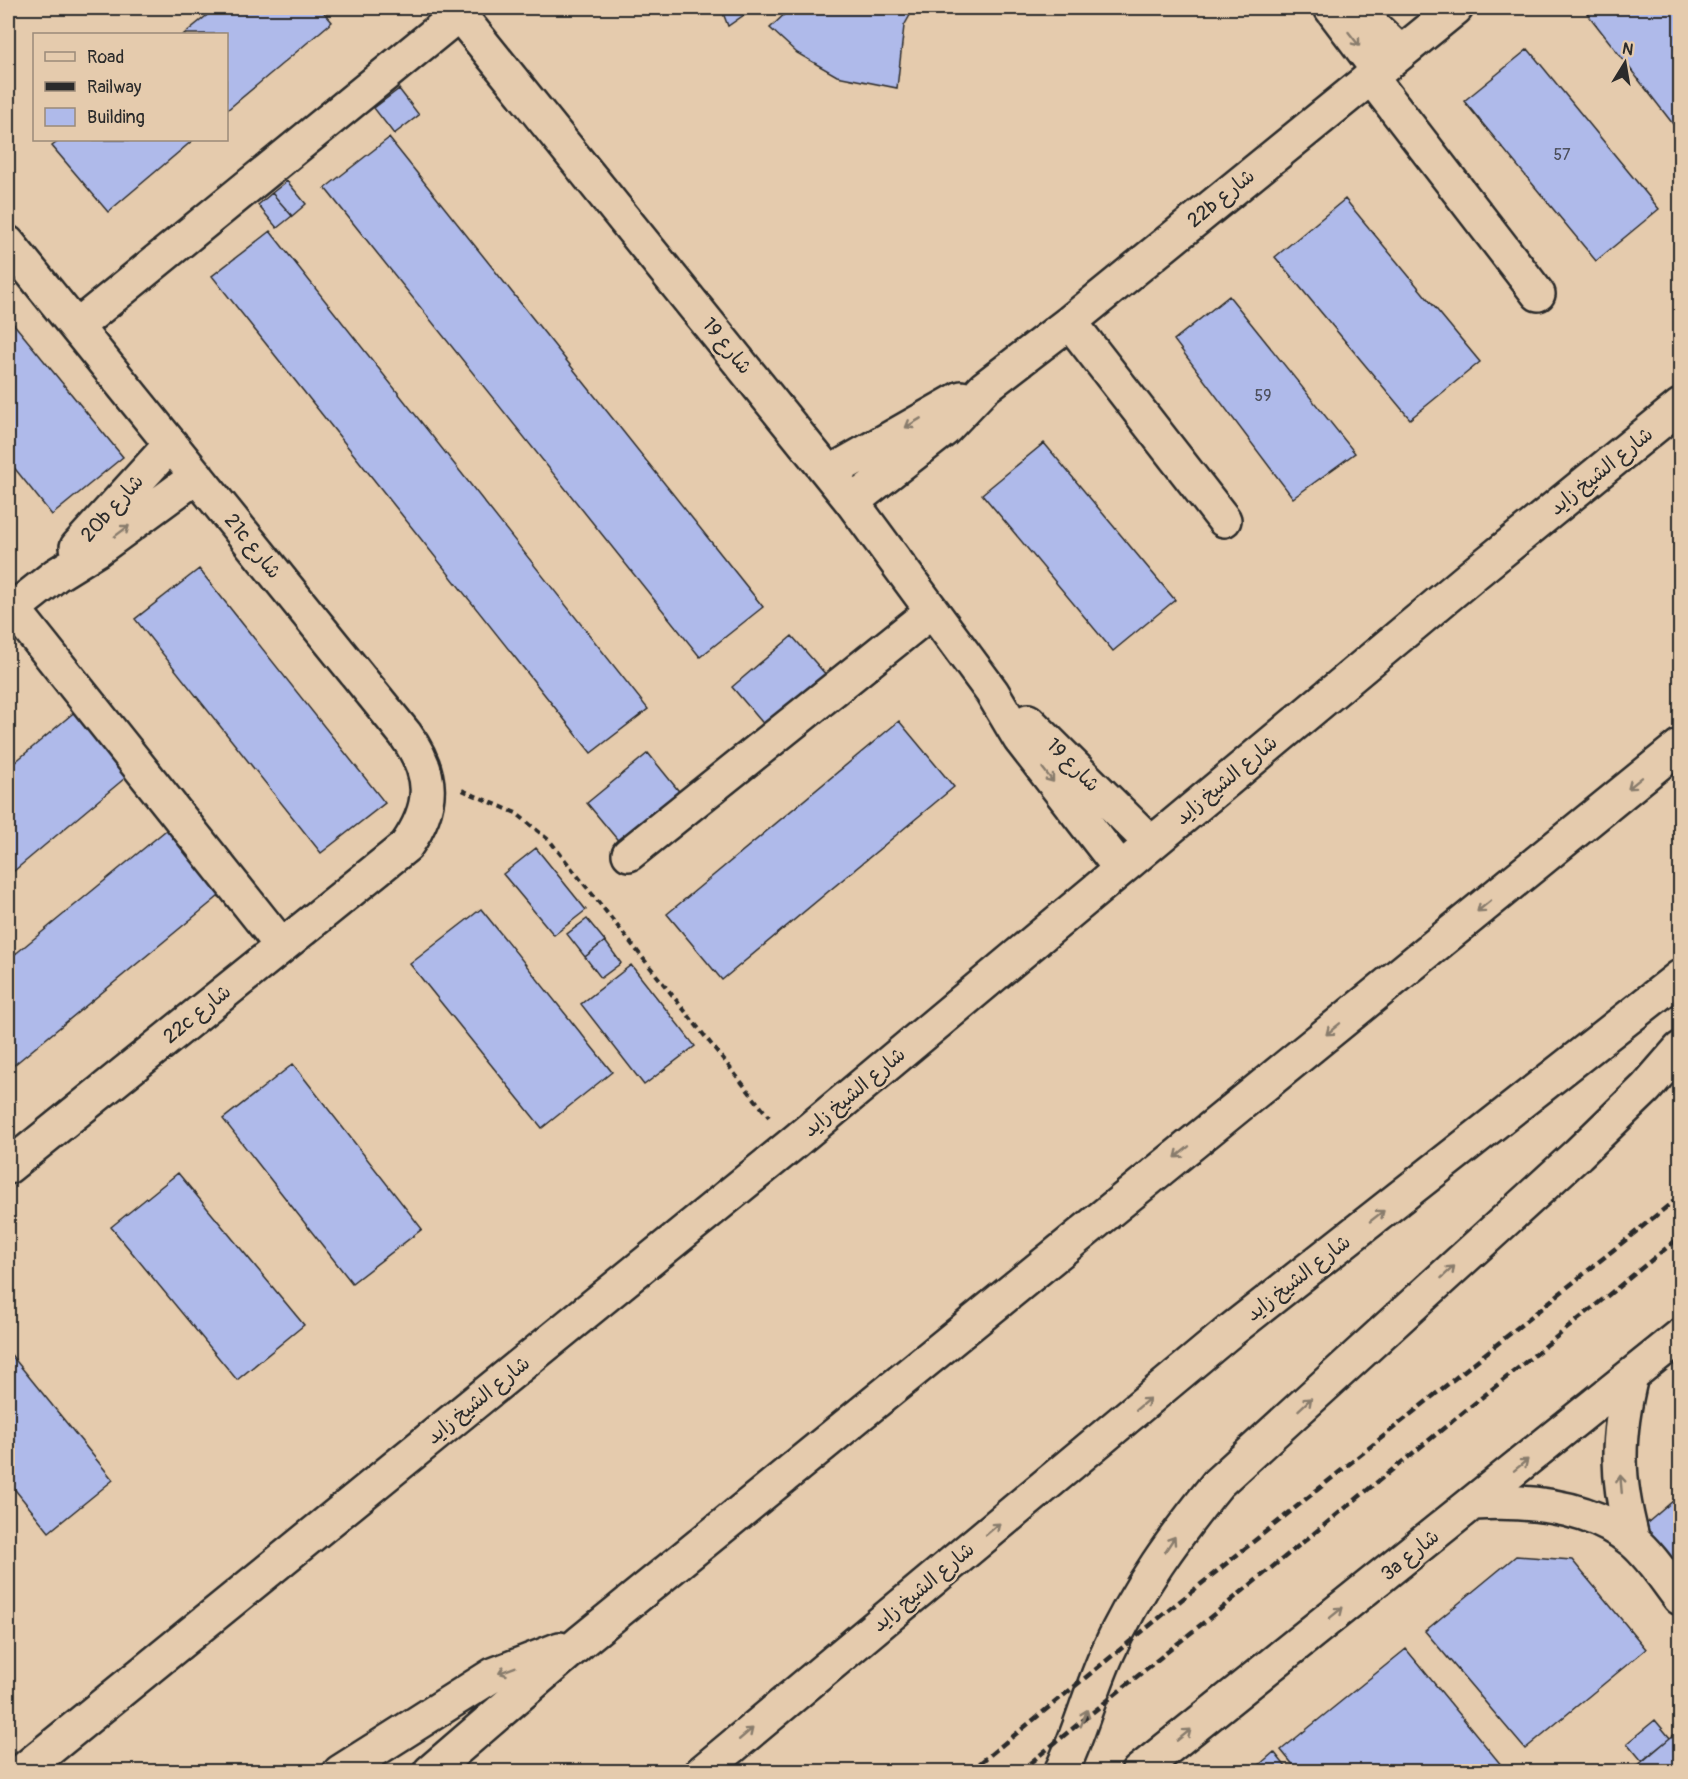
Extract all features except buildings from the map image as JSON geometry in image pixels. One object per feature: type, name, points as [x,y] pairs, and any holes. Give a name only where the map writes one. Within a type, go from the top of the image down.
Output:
[{"type":"main road","points":[[1331,8],[1383,66]]},
{"type":"main road","points":[[1354,8],[1383,66],[1538,294]]},
{"type":"main road","name":"22b شارع","points":[[852,502],[944,430],[984,388],[1070,322],[1456,8]]},
{"type":"main road","points":[[76,327],[457,11]]},
{"type":"main road","name":"شارع 19","points":[[457,11],[852,502],[992,692],[1020,739],[1120,868]]},
{"type":"main road","name":"21c شارع","points":[[8,243],[420,754],[428,778],[427,803],[420,826],[406,846],[387,862]]},
{"type":"main road","points":[[1070,322],[1224,520]]},
{"type":"main road","name":"22b شارع","points":[[829,473],[934,410],[984,388]]},
{"type":"main road","name":"شارع الشيخ زايد","points":[[21,1772],[791,1145],[1120,868],[1680,406]]},
{"type":"main road","name":"20b شارع","points":[[56,575],[85,537],[171,444]]},
{"type":"main road","name":"20b شارع","points":[[9,608],[98,549],[197,476]]},
{"type":"main road","points":[[9,608],[282,946]]},
{"type":"main road","points":[[629,854],[932,611]]},
{"type":"main road","name":"شارع 19","points":[[992,692],[1022,714],[1151,843]]},
{"type":"main road","points":[[430,1772],[582,1641],[1680,746]]},
{"type":"main road","name":"22c شارع","points":[[8,1167],[387,862]]},
{"type":"main road","name":"شارع الشيخ زايد","points":[[702,1772],[1229,1332],[1680,977]]},
{"type":"main road","points":[[1061,1772],[1107,1653],[1138,1592],[1175,1535],[1218,1483],[1578,1154],[1646,1088],[1680,1049]]},
{"type":"main road","name":"3a شارع","points":[[1138,1772],[1680,1336]]},
{"type":"main road","points":[[1631,1376],[1622,1417],[1618,1458],[1622,1500],[1633,1541]]},
{"type":"main road","points":[[1474,1503],[1516,1501],[1557,1507],[1597,1520],[1633,1541],[1680,1598]]},
{"type":"main road","points":[[340,1772],[493,1675],[582,1641]]},
{"type":"path","points":[[428,778],[516,813],[550,841],[791,1145]]},
{"type":"railway","points":[[969,1772],[1680,1196]]},
{"type":"railway","points":[[1019,1772],[1680,1237]]}]
